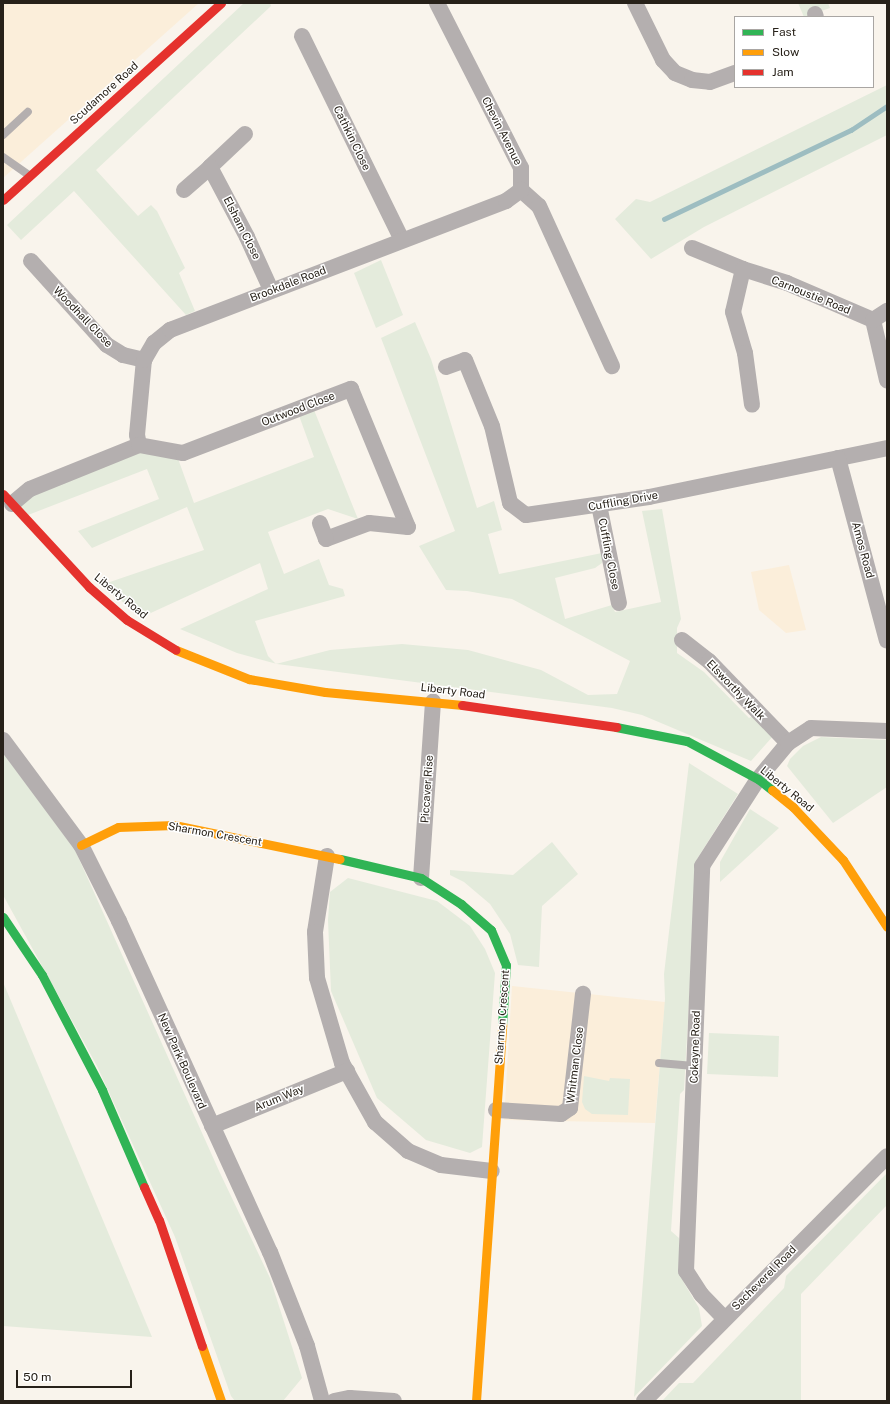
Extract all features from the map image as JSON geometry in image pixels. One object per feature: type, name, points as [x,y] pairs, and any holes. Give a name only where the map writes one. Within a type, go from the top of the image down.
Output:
[{"type":"main road","name":"Scudamore Road","points":[[3,200],[221,3]]},
{"type":"main road","name":"Liberty Road","points":[[8,499],[89,587],[127,620],[180,653],[249,680],[325,692],[433,700],[579,720],[687,741],[758,779],[821,834],[863,887],[887,926]]},
{"type":"main road","name":"Sharmon Crescent","points":[[81,845],[118,826],[174,825],[327,856],[422,878],[461,904],[490,930],[506,965],[476,1401]]},
{"type":"main road","points":[[3,917],[42,975],[102,1090],[159,1220],[221,1401]]},
{"type":"street","name":"Chevin Avenue","points":[[437,3],[521,168],[522,190]]},
{"type":"street","points":[[635,3],[663,60],[675,73],[692,80],[710,82],[734,72]]},
{"type":"street","name":"Cathkin Close","points":[[302,36],[402,240]]},
{"type":"street","points":[[184,190],[245,134]]},
{"type":"street","name":"Elsham Close","points":[[210,167],[247,237],[271,290]]},
{"type":"street","name":"Brookdale Road","points":[[139,445],[137,435],[144,360],[154,343],[170,330],[506,201],[522,190]]},
{"type":"street","points":[[522,190],[539,206],[612,366]]},
{"type":"street","name":"Carnoustie Road","points":[[692,248],[743,269],[787,283],[873,320]]},
{"type":"street","name":"Woodhall Close","points":[[31,261],[107,345],[122,355],[144,360]]},
{"type":"street","points":[[743,269],[733,312],[745,353],[752,406]]},
{"type":"street","points":[[887,310],[873,320],[887,380]]},
{"type":"street","name":"Cuffling Drive","points":[[446,367],[465,360],[492,426],[510,502],[526,515],[599,505],[887,448]]},
{"type":"street","name":"Outwood Close","points":[[139,445],[183,453],[351,389],[408,527],[369,523],[326,539],[320,523]]},
{"type":"street","points":[[8,499],[139,445]]},
{"type":"street","name":"Amos Road","points":[[838,458],[887,641]]},
{"type":"street","name":"Cuffling Close","points":[[599,505],[619,603]]},
{"type":"street","name":"Elsworthy Walk","points":[[682,640],[709,662],[788,743]]},
{"type":"street","name":"Piccaver Rise","points":[[422,878],[433,700]]},
{"type":"street","name":"Cokayne Road","points":[[724,1318],[701,1294],[686,1271],[702,866],[758,779],[788,743],[811,728],[887,731]]},
{"type":"street","name":"New Park Boulevard","points":[[3,740],[81,845],[118,921],[272,1259],[307,1346],[322,1401]]},
{"type":"street","points":[[327,856],[315,932],[317,978],[347,1071],[375,1122],[408,1151],[441,1165],[492,1171]]},
{"type":"street","name":"Whitman Close","points":[[496,1110],[562,1114],[570,1108],[583,994]]},
{"type":"street","name":"Arum Way","points":[[212,1126],[347,1071]]},
{"type":"street","name":"Sacheverel Road","points":[[644,1401],[724,1318],[887,1156]]},
{"type":"street","points":[[334,1401],[350,1398],[394,1401]]},
{"type":"lane","points":[[3,135],[28,112]]},
{"type":"lane","points":[[3,157],[30,176]]},
{"type":"lane","points":[[659,1063],[694,1066]]},
{"type":"shaded area","points":[[3,3],[199,3],[3,178]]},
{"type":"shaded area","points":[[789,565],[806,630],[786,633],[759,610],[751,572]]},
{"type":"shaded area","points":[[512,986],[665,1002],[655,1123],[504,1120]]},
{"type":"green space","points":[[244,3],[270,3],[271,6],[96,170],[138,216],[151,205],[157,211],[185,268],[179,273],[195,311],[186,315],[74,191],[21,240],[7,225]]},
{"type":"green space","points":[[798,3],[828,3],[830,8],[804,16]]},
{"type":"green space","points":[[887,85],[887,135],[704,227],[651,259],[615,219],[636,199],[650,202]]},
{"type":"green space","points":[[381,260],[403,315],[376,328],[354,273]]},
{"type":"green space","points":[[415,322],[431,359],[477,508],[494,501],[502,530],[488,534],[499,574],[602,553],[602,563],[595,568],[555,578],[565,619],[612,605],[615,612],[661,602],[642,511],[662,509],[681,619],[677,628],[677,653],[704,672],[749,718],[755,715],[774,735],[751,761],[642,715],[612,708],[277,664],[330,650],[402,644],[468,650],[541,670],[588,695],[617,694],[630,661],[512,599],[467,591],[446,590],[419,546],[455,531],[381,338]]},
{"type":"green space","points":[[312,405],[358,519],[328,509],[268,532],[284,574],[319,559],[329,585],[343,589],[345,596],[255,621],[268,656],[276,664],[237,653],[180,629],[268,589],[260,563],[142,617],[101,585],[204,550],[187,507],[92,548],[78,531],[159,499],[147,469],[28,515],[12,504],[139,445],[176,453],[194,503],[314,457],[297,410]]},
{"type":"green space","points":[[821,737],[887,740],[887,787],[833,823],[787,766],[790,759],[803,746]]},
{"type":"green space","points":[[3,753],[75,850],[220,1173],[270,1278],[302,1378],[283,1401],[235,1401],[231,1396],[175,1237],[97,1066],[3,895]]},
{"type":"green space","points":[[689,763],[738,794],[697,859],[684,1090],[680,1094],[671,1231],[679,1238],[679,1261],[684,1283],[699,1308],[702,1326],[634,1397],[665,999],[664,974]]},
{"type":"green space","points":[[750,809],[779,828],[720,882],[720,862]]},
{"type":"green space","points":[[552,842],[578,874],[542,906],[539,967],[518,965],[510,934],[490,904],[464,882],[450,875],[450,870],[513,875]]},
{"type":"green space","points":[[348,878],[437,901],[470,926],[485,949],[495,973],[482,1147],[470,1153],[426,1140],[377,1098],[331,991],[328,920],[330,892]]},
{"type":"green space","points":[[3,982],[152,1337],[3,1326]]},
{"type":"green space","points":[[709,1033],[779,1036],[778,1077],[707,1074]]},
{"type":"green space","points":[[584,1076],[609,1081],[610,1078],[630,1079],[628,1115],[592,1114],[585,1109],[582,1102]]},
{"type":"green space","points":[[887,1173],[887,1205],[801,1294],[801,1401],[662,1401],[679,1383],[693,1383],[784,1288],[786,1276]]},
{"type":"waterway","points":[[664,219],[851,130],[887,106]]},
{"type":"traffic: fast","points":[[616,727],[687,741],[758,779],[772,790]]},
{"type":"traffic: fast","points":[[340,859],[421,878],[461,904],[491,930],[506,965],[502,1025]]},
{"type":"traffic: fast","points":[[3,917],[42,975],[102,1090],[144,1187]]},
{"type":"traffic: slow","points":[[176,650],[249,679],[325,692],[462,705]]},
{"type":"traffic: slow","points":[[772,790],[793,807],[843,860],[887,927]]},
{"type":"traffic: slow","points":[[81,845],[118,827],[174,825],[340,859]]},
{"type":"traffic: slow","points":[[476,1401],[502,1025]]},
{"type":"traffic: slow","points":[[202,1346],[221,1401]]},
{"type":"traffic: jam","points":[[3,200],[221,3]]},
{"type":"traffic: jam","points":[[3,494],[89,587],[127,620],[176,650]]},
{"type":"traffic: jam","points":[[462,705],[616,727]]},
{"type":"traffic: jam","points":[[144,1187],[159,1220],[202,1346]]}]
